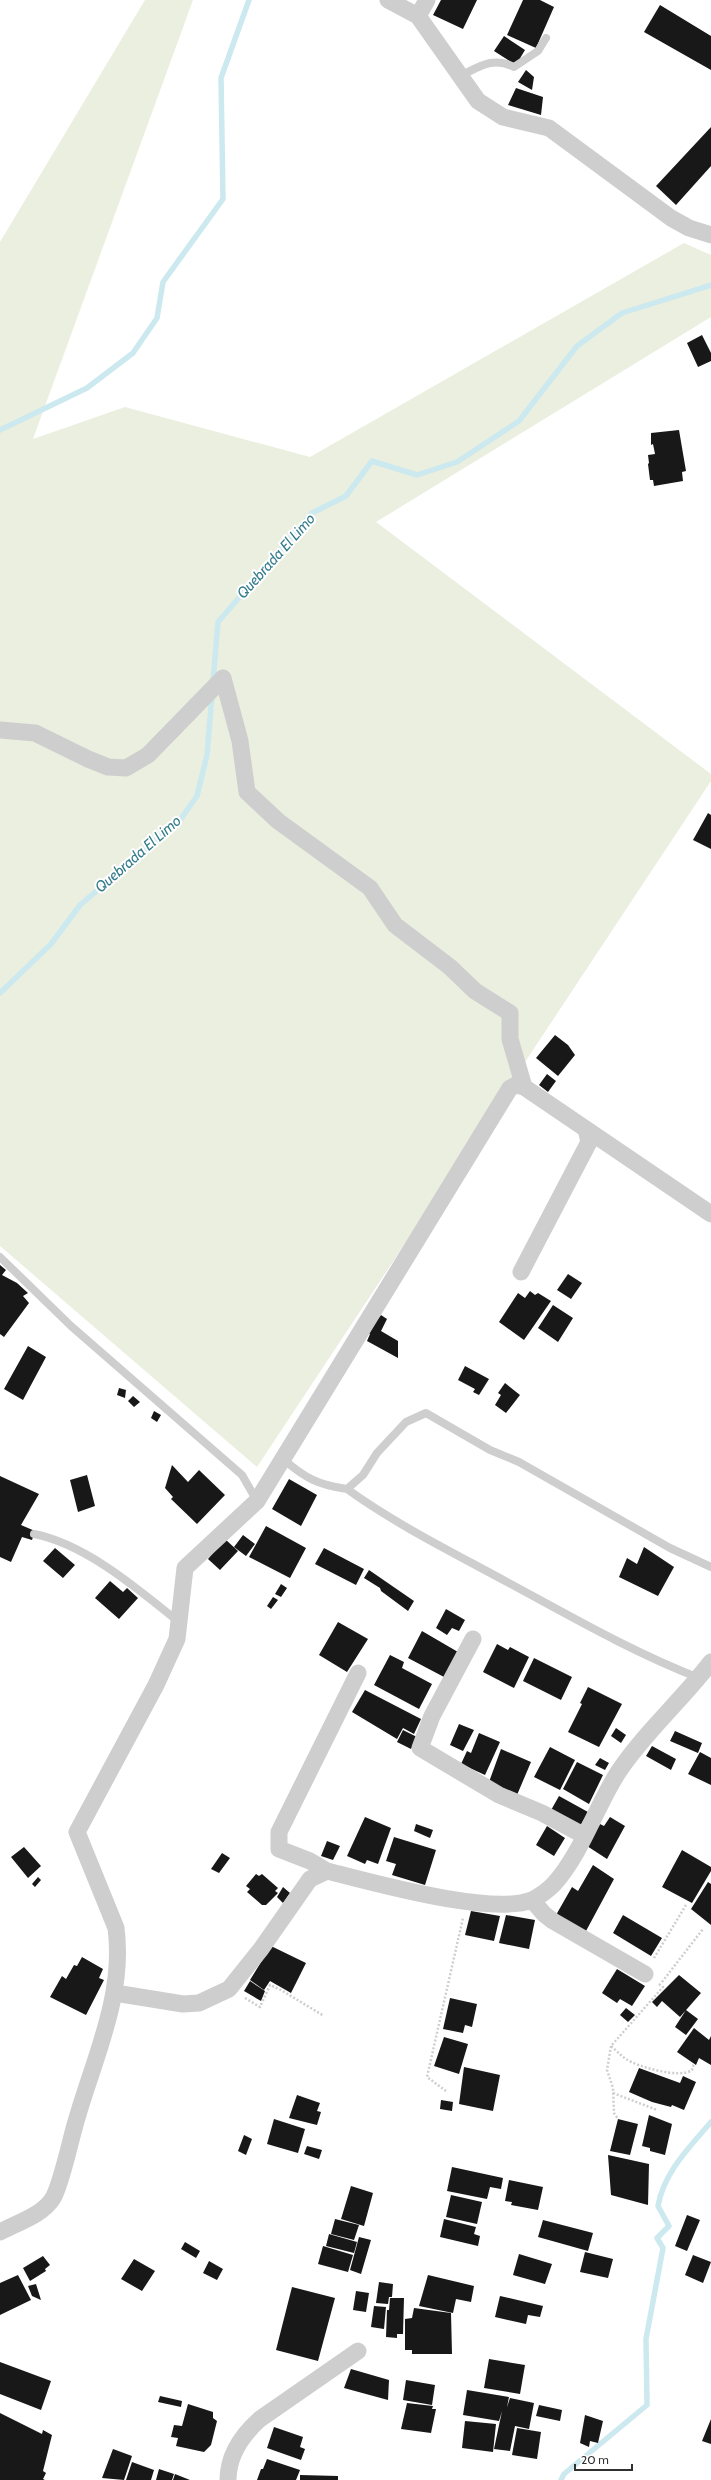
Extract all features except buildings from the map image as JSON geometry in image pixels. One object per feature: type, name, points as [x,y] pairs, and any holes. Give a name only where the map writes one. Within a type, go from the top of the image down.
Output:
[{"type":"street","points":[[388,0],[418,16],[478,101],[489,110],[503,117],[549,128],[671,218],[689,228],[711,235]]},
{"type":"street","points":[[418,16],[427,0]]},
{"type":"street","points":[[0,730],[35,733],[101,764],[126,768],[148,754],[222,678],[240,741],[247,792],[278,821],[370,888],[395,925],[450,967],[475,991],[510,1013],[510,1039],[524,1087]]},
{"type":"street","points":[[0,2232],[41,2210],[54,2196],[85,2090],[106,2032],[115,1993],[118,1944],[116,1928],[77,1832],[156,1685],[177,1638],[180,1623],[183,1576],[189,1563],[257,1501],[510,1088],[516,1085],[524,1087],[711,1214]]},
{"type":"street","points":[[521,1272],[589,1142],[586,1129]]},
{"type":"street","points":[[473,1640],[432,1716],[420,1748],[499,1795],[542,1813],[583,1835]]},
{"type":"street","points":[[358,1673],[279,1832],[279,1850],[310,1861],[326,1870],[389,1886],[467,1902],[504,1904],[532,1900],[554,1884],[564,1871],[619,1772],[631,1755],[699,1678],[711,1662]]},
{"type":"street","points":[[115,1993],[183,2004],[199,2003],[229,1989],[261,1949],[310,1879],[326,1870]]},
{"type":"street","points":[[532,1900],[544,1914],[553,1921],[645,1974]]},
{"type":"street","points":[[228,2480],[228,2468],[246,2432],[260,2419],[358,2350]]},
{"type":"lane","points":[[460,76],[493,61],[514,67],[538,51],[546,38]]},
{"type":"lane","points":[[0,1257],[72,1326],[242,1475],[257,1501]]},
{"type":"lane","points":[[347,1489],[363,1475],[377,1453],[406,1422],[426,1414],[490,1450],[519,1462],[670,1548],[711,1568]]},
{"type":"lane","points":[[283,1459],[303,1476],[323,1486],[347,1489],[383,1516],[568,1615],[670,1667],[699,1678]]},
{"type":"lane","points":[[34,1534],[53,1538],[126,1579],[180,1623]]},
{"type":"path","points":[[446,2091],[427,2077],[467,1902]]},
{"type":"path","points":[[618,2119],[614,2113],[613,2093],[607,2070],[611,2046],[663,1987],[645,1974],[686,1905]]},
{"type":"path","points":[[660,1984],[703,1929]]},
{"type":"path","points":[[229,1989],[260,2007],[270,1985],[324,2016]]},
{"type":"path","points":[[611,2046],[626,2059],[663,2072],[687,2073],[692,2070],[694,2063]]},
{"type":"path","points":[[613,2093],[657,2110]]},
{"type":"green space","points":[[145,0],[193,0],[33,439],[125,407],[310,457],[684,243],[711,255],[711,317],[376,522],[711,774],[711,781],[257,1467],[0,1246],[0,242]]},
{"type":"waterway","points":[[0,430],[87,388],[133,353],[157,318],[163,282],[223,199],[221,78],[249,0]]},
{"type":"waterway","name":"Quebrada El Limo","points":[[213,682],[218,622],[312,513],[346,496],[372,461],[417,475],[457,462],[519,421],[577,346],[622,313],[711,285]]},
{"type":"waterway","name":"Quebrada El Limo","points":[[0,993],[51,944],[80,905],[180,820],[197,796],[207,755],[212,695]]},
{"type":"waterway","points":[[561,2480],[564,2474],[647,2405],[646,2339],[663,2248],[657,2238],[669,2226],[658,2206],[666,2182],[678,2161],[711,2122]]}]
